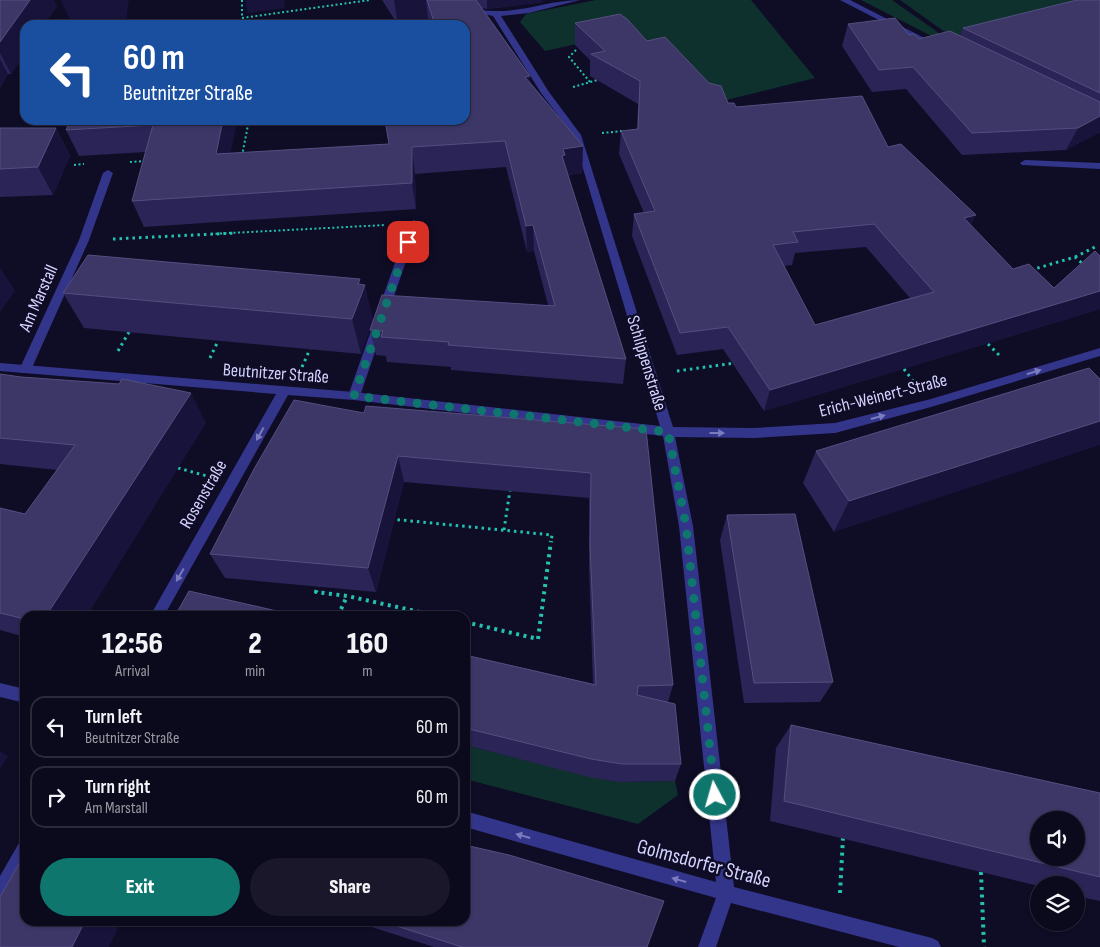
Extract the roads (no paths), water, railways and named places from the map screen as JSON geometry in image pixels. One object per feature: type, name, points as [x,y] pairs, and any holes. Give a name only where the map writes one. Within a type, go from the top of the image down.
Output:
[{"type":"street","points":[[450,0],[460,7],[496,14],[533,10],[576,0]]},
{"type":"street","points":[[844,0],[941,48]]},
{"type":"street","name":"Schlippenstraße","points":[[496,14],[545,93],[577,135],[652,374],[668,432],[686,526],[726,893],[707,947]]},
{"type":"street","points":[[1025,163],[1100,166]]},
{"type":"street","name":"Am Marstall","points":[[25,370],[84,240],[108,173]]},
{"type":"street","points":[[354,396],[414,224]]},
{"type":"street","name":"Erich-Weinert-Straße","points":[[668,432],[754,433],[835,428],[931,403],[1100,352]]},
{"type":"street","name":"Beutnitzer Straße","points":[[0,367],[354,396],[668,432]]},
{"type":"street","name":"Rosenstraße","points":[[160,611],[284,391]]},
{"type":"street","points":[[0,690],[20,695]]},
{"type":"street","name":"Golmsdorfer Straße","points":[[470,820],[726,893],[932,947]]},
{"type":"street","points":[[0,892],[20,857]]}]
